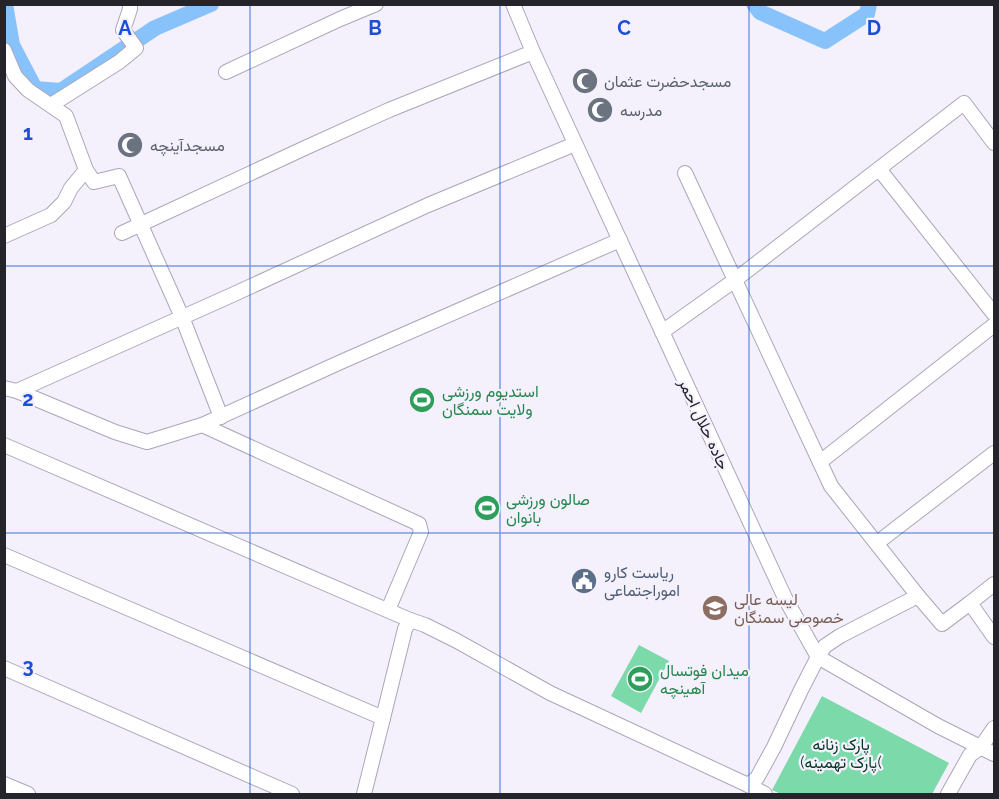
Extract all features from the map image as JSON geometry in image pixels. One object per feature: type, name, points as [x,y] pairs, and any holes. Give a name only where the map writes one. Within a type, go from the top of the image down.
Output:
[{"type":"street","points":[[51,105],[119,62],[136,48],[123,30],[130,4]]},
{"type":"street","points":[[226,72],[376,4]]},
{"type":"street","name":"جاده حلال احمر","points":[[513,4],[575,144],[785,598],[818,657]]},
{"type":"street","points":[[4,50],[15,76],[28,90],[66,116],[86,170],[94,182],[119,176],[182,317],[221,417]]},
{"type":"street","points":[[122,233],[389,110],[533,52]]},
{"type":"street","points":[[662,332],[735,280],[964,103],[994,142]]},
{"type":"street","points":[[11,389],[182,317],[428,206],[575,144]]},
{"type":"street","points":[[879,169],[994,314]]},
{"type":"street","points":[[4,236],[51,215],[64,202],[71,188],[86,170]]},
{"type":"street","points":[[685,173],[831,486],[942,624],[994,584]]},
{"type":"street","points":[[11,389],[115,432],[147,442],[221,417],[620,240]]},
{"type":"street","points":[[820,462],[994,325]]},
{"type":"street","points":[[202,425],[419,524],[421,532],[387,610]]},
{"type":"street","points":[[4,445],[425,625],[550,693],[765,795]]},
{"type":"street","points":[[877,543],[994,453]]},
{"type":"street","points":[[4,555],[383,718]]},
{"type":"street","points":[[748,785],[757,778],[825,646],[918,596]]},
{"type":"street","points":[[970,603],[994,637]]},
{"type":"street","points":[[364,795],[405,629],[410,620]]},
{"type":"street","points":[[818,657],[938,726],[994,754]]},
{"type":"street","points":[[4,668],[292,795]]},
{"type":"street","points":[[948,795],[970,755],[981,747],[994,728]]},
{"type":"street","points":[[4,784],[28,795]]},
{"type":"green space","name":"میدان فوتسال آهینچه","points":[[639,645],[669,661],[641,713],[611,696]]},
{"type":"green space","name":"پارک زنانه (پارک تهمینه(","points":[[822,696],[949,763],[932,794],[781,794],[772,790]]},
{"type":"waterway","points":[[5,4],[12,45],[35,89],[61,91],[155,28],[211,4]]},
{"type":"waterway","points":[[754,4],[760,12],[825,41],[867,14],[869,4]]},
{"type":"place","name":"مسجدحضرت عثمان","points":[[585,81]]},
{"type":"place","name":"مدرسه","points":[[600,110]]},
{"type":"place","name":"مسجدآینچه","points":[[130,145]]},
{"type":"place","name":"استدیوم ورزشی ولایت سمنگان","points":[[422,400]]},
{"type":"place","name":"صالون ورزشی بانوان","points":[[487,508]]},
{"type":"place","name":"ریاست کارو اموراجتماعی","points":[[584,581]]},
{"type":"place","name":"لیسه عالی خصوصی سمنگان","points":[[715,608]]},
{"type":"place","name":"میدان فوتسال آهینچه","points":[[640,679]]}]
